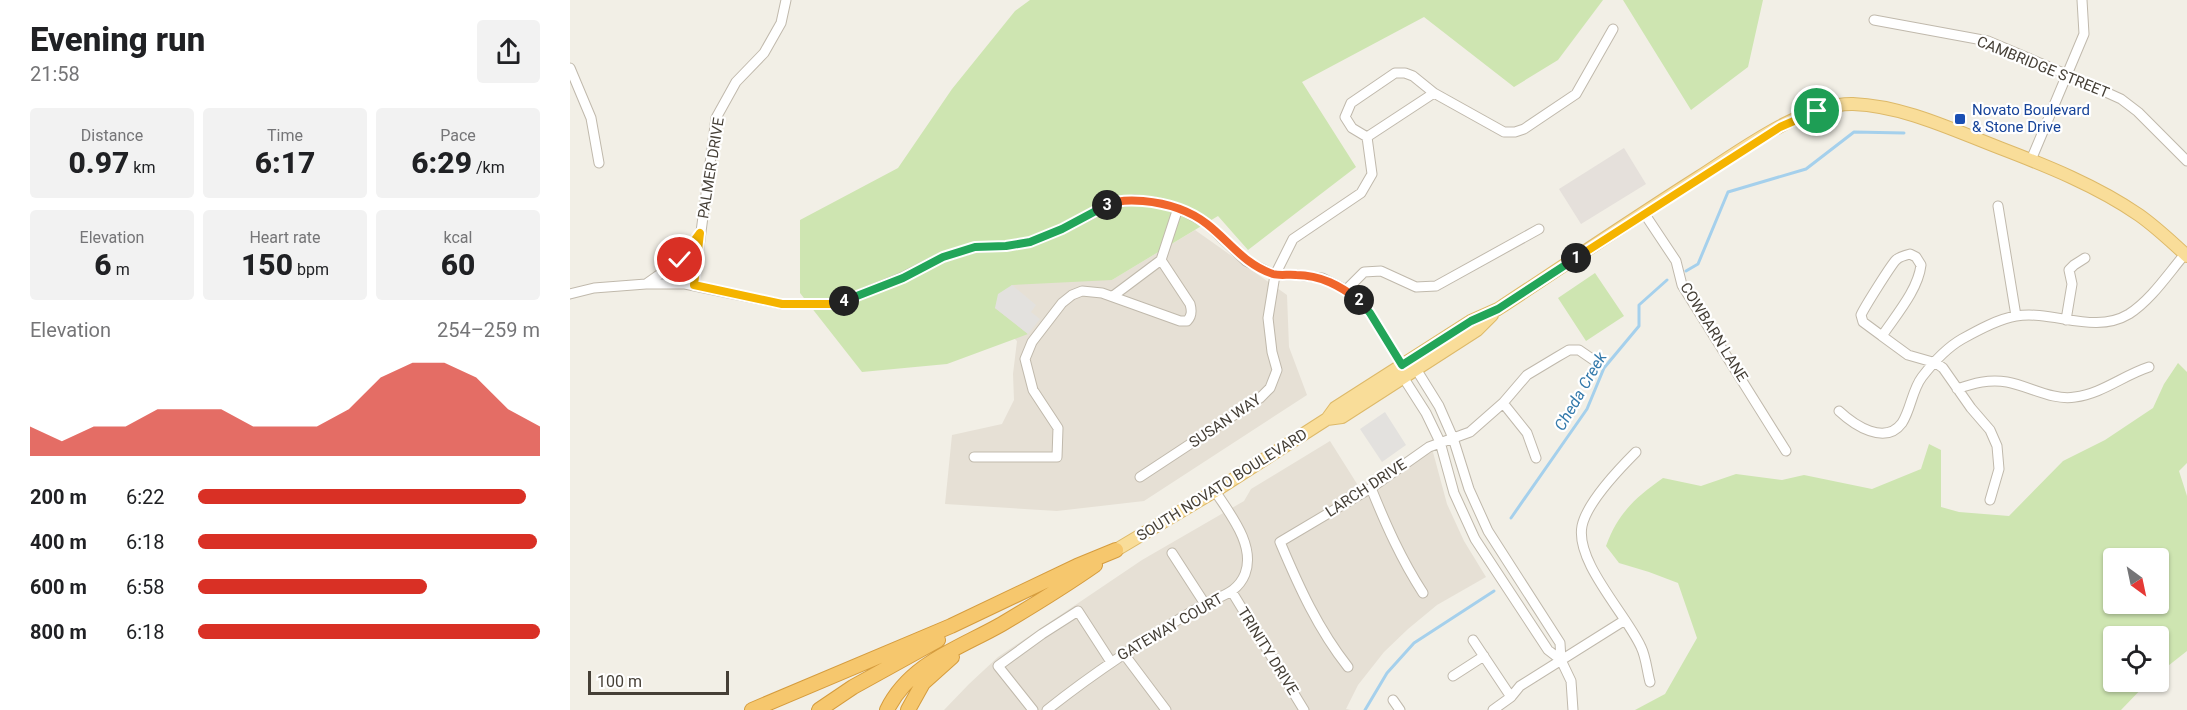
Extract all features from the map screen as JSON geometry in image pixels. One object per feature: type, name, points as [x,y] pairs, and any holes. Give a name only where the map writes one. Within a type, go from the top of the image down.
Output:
[{"type":"highway","points":[[752,710],[951,626],[1116,550]]},
{"type":"highway","points":[[887,710],[900,689],[923,667],[1050,595],[1116,550]]},
{"type":"highway","points":[[819,710],[868,678],[1026,591]]},
{"type":"highway","points":[[908,710],[918,690],[936,670],[988,631]]},
{"type":"main road","name":"SOUTH NOVATO BOULEVARD","points":[[1116,550],[1215,491],[1327,419],[1335,408],[1402,371],[1471,321],[1498,309],[1780,127],[1825,108],[1851,104],[1885,107],[1918,117],[2031,160],[2104,194],[2139,215],[2186,255]]},
{"type":"main road","name":"SOUTH NOVATO BOULEVARD","points":[[1402,371],[1416,369],[1477,330],[1498,309]]},
{"type":"street","name":"PALMER DRIVE","points":[[694,285],[716,118],[736,82],[764,53],[781,23],[786,0]]},
{"type":"street","points":[[2031,160],[2084,34],[2082,0]]},
{"type":"street","name":"CAMBRIDGE STREET","points":[[1875,20],[1988,41],[2068,75],[2121,99],[2138,112],[2187,161]]},
{"type":"street","points":[[1434,93],[1367,137],[1352,128],[1345,117],[1351,103],[1395,73],[1405,73],[1413,76],[1434,93],[1504,132],[1515,132],[1524,129],[1576,94],[1613,29]]},
{"type":"street","points":[[570,68],[591,118],[599,163]]},
{"type":"street","name":"SUSAN WAY","points":[[1140,477],[1260,398],[1270,388],[1277,370],[1272,352],[1268,318],[1275,275],[1293,239],[1361,194],[1372,174],[1367,137]]},
{"type":"street","points":[[570,294],[594,288],[646,284],[694,285],[782,304],[837,304],[903,278],[943,257],[975,247],[1006,246],[1030,242],[1062,229],[1112,203],[1134,200],[1178,208],[1206,223],[1246,261],[1275,275],[1298,274],[1322,278],[1359,300],[1370,313],[1426,413],[1440,442],[1454,493],[1475,539],[1548,650],[1561,660]]},
{"type":"street","points":[[1998,206],[2016,316]]},
{"type":"street","points":[[1113,296],[1161,260],[1178,208]]},
{"type":"street","name":"COWBARN LANE","points":[[1644,213],[1676,261],[1682,285],[1786,451]]},
{"type":"street","points":[[1346,291],[1364,272],[1381,271],[1416,287],[1436,286],[1539,229]]},
{"type":"street","points":[[646,284],[680,260],[700,233]]},
{"type":"street","points":[[1882,336],[1903,306],[1920,274],[1921,265],[1916,257],[1910,254],[1896,259],[1864,306],[1861,315],[1863,322],[1882,336],[1908,355],[1936,363],[1943,368],[1971,408],[1990,430],[1998,446],[1999,469],[1990,500]]},
{"type":"street","points":[[1839,411],[1851,423],[1869,432],[1884,433],[1896,429],[1903,422],[1921,378],[1954,343],[1979,329],[2016,316],[2048,316],[2096,323],[2115,321],[2144,303],[2186,255]]},
{"type":"street","points":[[2066,320],[2072,284],[2069,270],[2085,258]]},
{"type":"street","points":[[974,457],[1057,457],[1058,428],[1033,390],[1025,359],[1032,342],[1062,303],[1072,295],[1090,290],[1113,296],[1180,321],[1187,321],[1190,316],[1190,304],[1161,260]]},
{"type":"street","name":"LARCH DRIVE","points":[[1348,667],[1330,644],[1304,598],[1280,542],[1371,488],[1411,459],[1440,442],[1470,432],[1503,403],[1527,375],[1569,350],[1579,350],[1595,361]]},
{"type":"street","points":[[1957,388],[1984,381],[2007,382],[2060,397],[2076,397],[2149,367]]},
{"type":"street","points":[[1416,369],[1439,406],[1453,438],[1477,510],[1488,531],[1560,643],[1561,660],[1571,681],[1573,710]]},
{"type":"street","points":[[1503,403],[1527,433],[1536,458]]},
{"type":"street","points":[[1636,452],[1591,506],[1582,523],[1581,538],[1587,560],[1642,648],[1650,682]]},
{"type":"street","points":[[1371,488],[1404,565],[1422,593]]},
{"type":"street","name":"GATEWAY COURT","points":[[1047,710],[1110,662],[1205,604],[1232,592],[1245,574],[1248,563],[1246,549],[1242,536],[1215,491]]},
{"type":"street","points":[[1172,553],[1205,604]]},
{"type":"street","name":"TRINITY DRIVE","points":[[1232,592],[1304,710]]},
{"type":"street","points":[[1033,710],[998,666],[1078,611],[1110,662]]},
{"type":"street","points":[[1493,710],[1511,697],[1520,686],[1624,620]]},
{"type":"street","points":[[1473,640],[1511,697]]},
{"type":"street","points":[[1124,654],[1166,710]]},
{"type":"street","points":[[1453,676],[1484,656]]},
{"type":"street","points":[[1393,700],[1400,710]]},
{"type":"shaded area","points":[[1624,148],[1646,184],[1581,224],[1559,189]]},
{"type":"shaded area","points":[[1195,230],[1287,295],[1289,347],[1307,395],[1144,501],[1057,511],[945,504],[952,435],[1002,424],[1014,400],[1013,374],[1017,341],[983,310],[1010,278],[1112,280]]},
{"type":"shaded area","points":[[1012,285],[1036,305],[1031,312],[1040,319],[1028,334],[995,308],[998,294]]},
{"type":"shaded area","points":[[1385,412],[1406,445],[1382,462],[1360,429]]},
{"type":"shaded area","points":[[1330,441],[1359,487],[1430,441],[1447,504],[1464,541],[1486,577],[1437,605],[1384,652],[1358,685],[1346,709],[1351,710],[944,710],[998,657],[1142,560],[1244,501],[1251,489]]},
{"type":"green space","points":[[1030,0],[1603,0],[1558,60],[1514,87],[1424,17],[1302,82],[1356,167],[1248,250],[1218,216],[1112,280],[1012,285],[995,308],[1028,334],[947,364],[862,372],[800,293],[800,220],[898,168],[952,89],[1015,11]]},
{"type":"green space","points":[[1623,0],[1763,0],[1748,67],[1691,110]]},
{"type":"green space","points":[[1595,273],[1624,316],[1586,341],[1558,298]]},
{"type":"green space","points":[[2178,363],[2187,372],[2187,463],[2179,471],[2187,496],[2187,651],[2169,665],[2169,626],[2103,626],[2103,692],[2138,692],[2121,710],[1635,710],[1665,694],[1697,638],[1678,583],[1619,563],[1606,546],[1616,524],[1628,507],[1663,478],[1701,486],[1736,474],[1782,480],[1804,475],[1872,489],[1921,469],[1929,444],[1941,450],[1941,507],[1959,512],[2009,516],[2063,461],[2105,440],[2153,408],[2164,384]]},
{"type":"waterway","name":"Cheda Creek","points":[[1686,271],[1698,264],[1728,192],[1806,169],[1854,132],[1904,133]]},
{"type":"waterway","name":"Cheda Creek","points":[[1511,518],[1587,409],[1604,368],[1639,326],[1639,305],[1667,280]]},
{"type":"waterway","name":"Cheda Creek","points":[[1365,710],[1387,673],[1414,643],[1494,591]]},
{"type":"place","name":"Novato Boulevard & Stone Drive","points":[[1960,119]]},
{"type":"route","points":[[680,260],[700,233],[694,285],[782,304],[837,304],[903,278],[943,257],[975,247],[1006,246],[1030,242],[1062,229],[1112,203],[1134,200],[1154,202],[1178,208],[1206,223],[1246,261],[1275,275],[1298,274],[1322,278],[1346,291],[1359,300],[1370,313],[1402,365],[1471,321],[1498,309],[1666,198],[1780,127],[1817,111]]}]
